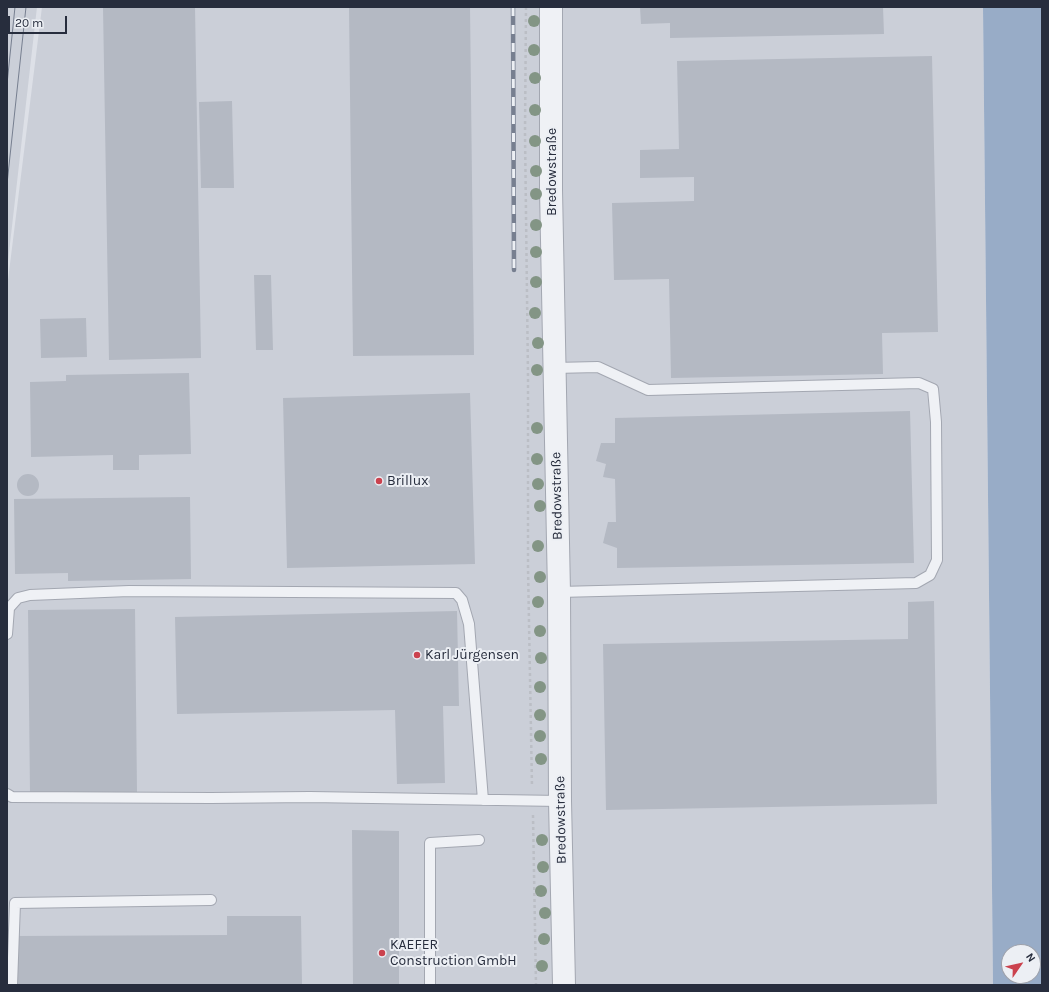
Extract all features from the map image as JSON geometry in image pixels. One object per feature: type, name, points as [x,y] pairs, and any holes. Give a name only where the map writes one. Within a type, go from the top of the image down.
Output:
[{"type":"street","name":"Bredowstraße","points":[[551,7],[551,190],[559,592],[560,801],[564,985]]},
{"type":"lane","points":[[554,368],[598,367],[648,390],[919,383],[933,389],[936,422],[937,560],[930,575],[916,583],[559,592]]},
{"type":"lane","points":[[7,634],[9,608],[18,598],[30,595],[129,592],[456,593],[462,600],[469,624],[483,800]]},
{"type":"lane","points":[[7,794],[12,797],[310,797],[560,801]]},
{"type":"lane","points":[[430,985],[430,843],[479,840]]},
{"type":"lane","points":[[12,985],[15,903],[211,900]]},
{"type":"path","points":[[526,7],[525,134],[528,376],[528,567],[536,985]]},
{"type":"shaded area","points":[[7,7],[37,7],[7,270]]},
{"type":"shaded area","points":[[42,7],[983,7],[993,985],[7,985],[7,288]]},
{"type":"water","points":[[983,7],[1042,7],[1042,985],[993,985]]},
{"type":"building","points":[[103,7],[195,7],[201,358],[109,360]]},
{"type":"building","points":[[349,7],[470,7],[474,355],[353,356]]},
{"type":"building","points":[[640,7],[883,7],[884,34],[670,38],[670,23],[641,24]]},
{"type":"building","points":[[932,56],[938,332],[882,333],[883,374],[671,378],[669,279],[614,280],[612,203],[694,201],[694,177],[640,178],[640,150],[679,149],[677,61]]},
{"type":"building","points":[[232,101],[234,188],[201,188],[199,102]]},
{"type":"building","points":[[254,275],[271,275],[273,350],[256,350]]},
{"type":"building","points":[[86,318],[87,357],[41,358],[40,319]]},
{"type":"building","points":[[189,373],[191,454],[139,455],[139,470],[113,470],[113,455],[31,457],[30,382],[66,381],[66,375]]},
{"type":"building","name":"Brillux","points":[[470,393],[475,564],[287,568],[283,398]]},
{"type":"building","points":[[910,411],[914,563],[617,568],[617,548],[603,543],[608,522],[616,522],[615,479],[603,477],[606,464],[596,461],[601,443],[615,443],[615,418]]},
{"type":"building","points":[[28,474],[36,477],[39,485],[36,493],[28,496],[20,493],[17,485],[20,477]]},
{"type":"building","points":[[190,497],[191,579],[68,581],[68,573],[15,574],[14,499]]},
{"type":"building","points":[[934,601],[937,804],[606,810],[603,644],[908,639],[908,602]]},
{"type":"building","points":[[135,609],[137,792],[30,793],[28,610]]},
{"type":"building","points":[[457,611],[459,706],[443,706],[445,783],[397,784],[395,710],[177,714],[175,617]]},
{"type":"building","points":[[352,830],[399,831],[399,985],[353,985]]},
{"type":"building","points":[[227,916],[301,916],[302,985],[17,985],[17,936],[227,935]]},
{"type":"tram line","points":[[7,84],[15,7]]},
{"type":"tram line","points":[[7,184],[26,7]]},
{"type":"railway","points":[[513,7],[514,270]]},
{"type":"place","name":"Brillux","points":[[379,481]]},
{"type":"place","name":"Karl Jürgensen","points":[[417,655]]},
{"type":"place","name":"KAEFER Construction GmbH","points":[[382,953]]}]
